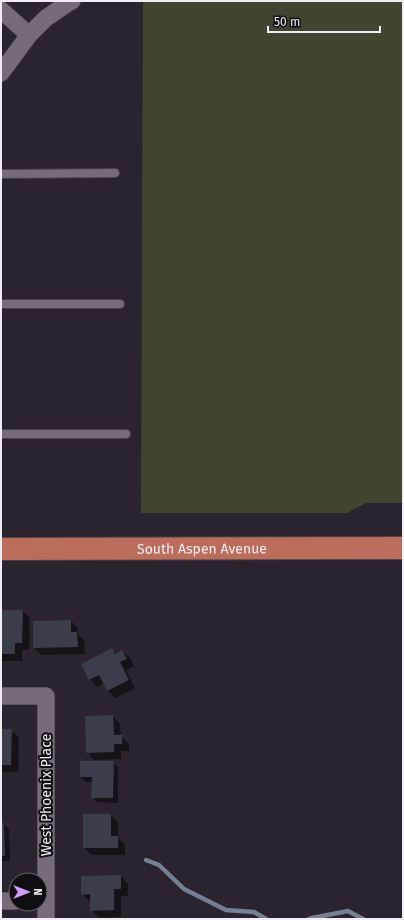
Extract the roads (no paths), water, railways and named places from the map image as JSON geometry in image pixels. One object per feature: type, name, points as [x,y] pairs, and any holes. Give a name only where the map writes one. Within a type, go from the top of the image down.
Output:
[{"type":"main road","name":"South Aspen Avenue","points":[[1,549],[403,548]]},
{"type":"street","points":[[1,73],[29,35],[46,18],[72,1]]},
{"type":"street","points":[[1,10],[29,35]]},
{"type":"street","name":"West Phoenix Place","points":[[1,696],[46,696],[43,872]]},
{"type":"lane","points":[[1,174],[115,173]]},
{"type":"lane","points":[[1,304],[120,304]]},
{"type":"lane","points":[[1,434],[126,434]]},
{"type":"waterway","points":[[146,860],[159,865],[184,889],[226,910],[254,912],[266,919]]},
{"type":"waterway","points":[[309,919],[348,911],[363,919]]}]
